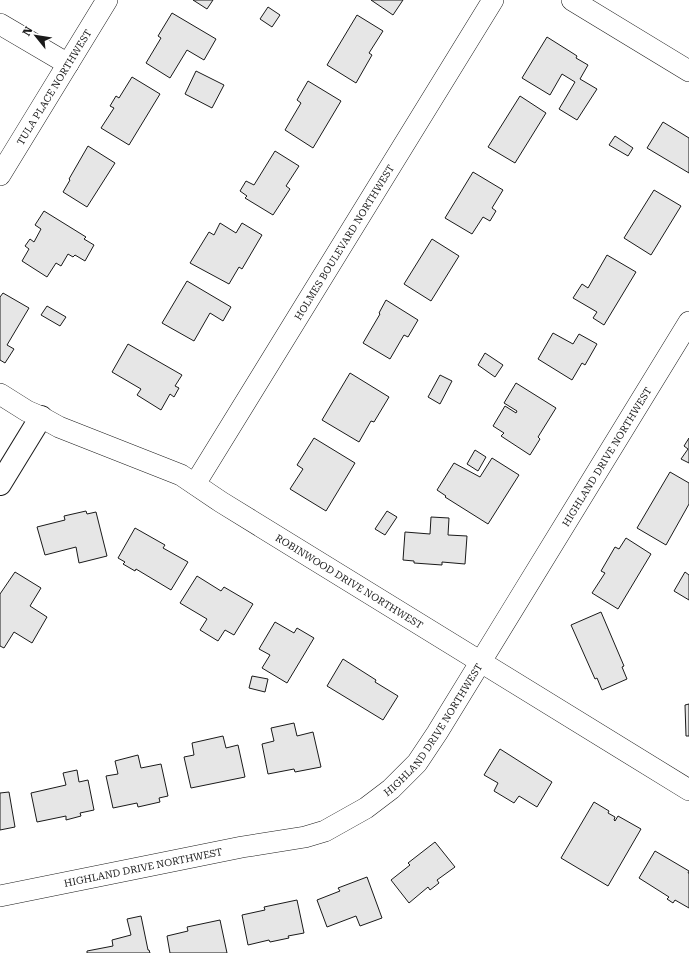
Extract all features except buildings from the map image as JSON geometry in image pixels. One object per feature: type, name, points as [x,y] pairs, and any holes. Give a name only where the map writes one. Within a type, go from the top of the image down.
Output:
[{"type":"street","name":"TULA PLACE NORTHWEST","points":[[0,175],[107,0]]},
{"type":"street","name":"HOLMES BOULEVARD NORTHWEST","points":[[195,484],[492,0]]},
{"type":"street","points":[[572,0],[689,71]]},
{"type":"street","points":[[0,24],[68,64]]},
{"type":"street","name":"HIGHLAND DRIVE NORTHWEST","points":[[0,896],[242,847],[305,837],[325,831],[366,808],[391,789],[417,763],[438,733],[689,322]]},
{"type":"street","name":"ROBINWOOD DRIVE NORTHWEST","points":[[0,394],[27,411],[59,427],[181,474],[228,506],[689,790]]},
{"type":"street","points":[[0,484],[41,417]]}]
